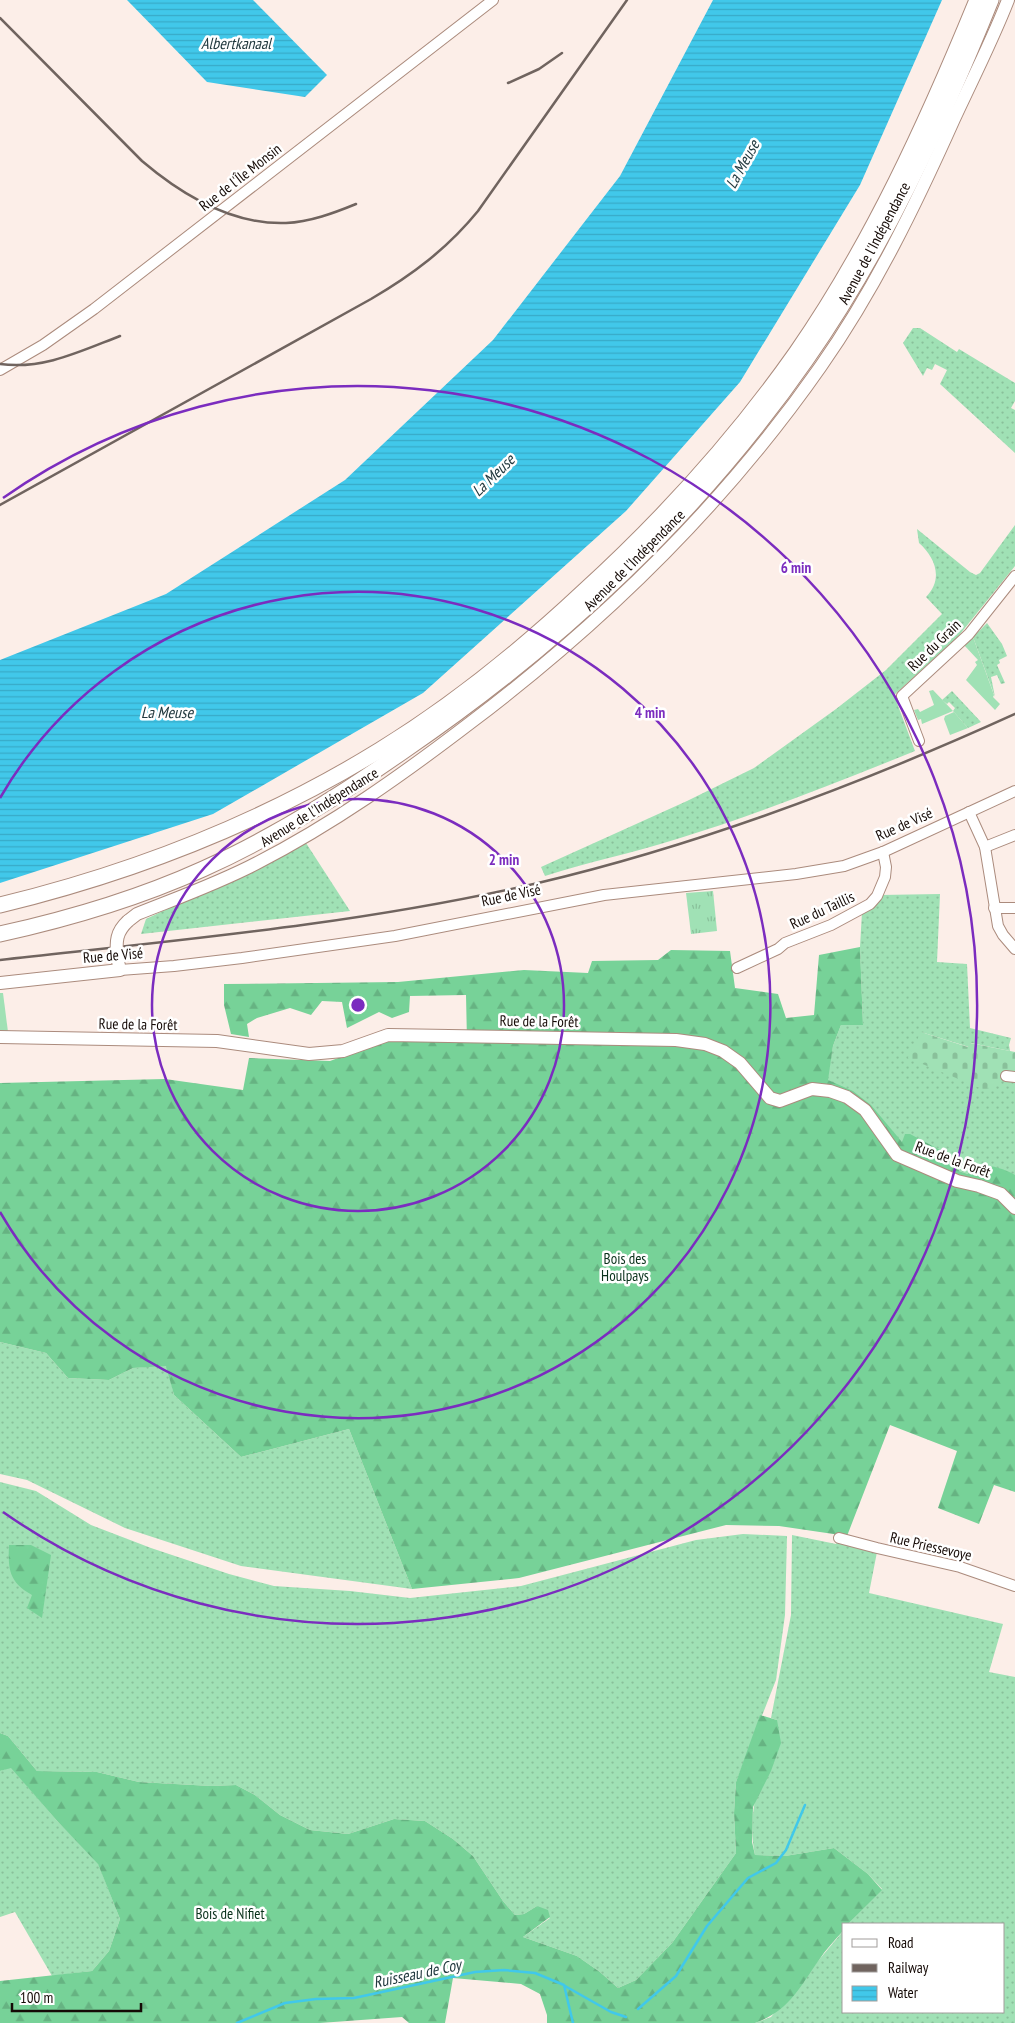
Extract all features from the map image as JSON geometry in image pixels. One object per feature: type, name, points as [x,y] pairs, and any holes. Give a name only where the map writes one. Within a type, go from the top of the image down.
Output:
[{"type":"highway","points":[[0,905],[111,873],[192,844],[276,807],[333,777],[379,751],[473,686],[542,629],[619,559],[688,489],[740,428],[796,353],[841,282],[881,209],[954,56],[977,0]]},
{"type":"highway","points":[[0,934],[40,925],[121,900],[202,869],[285,827],[336,797],[433,731],[488,690],[571,622],[635,562],[697,497],[750,436],[807,360],[852,288],[892,216],[966,63],[991,0]]},
{"type":"main road","name":"Avenue de l'Indépendance","points":[[120,970],[116,939],[119,931],[137,914],[256,864],[346,812],[400,776],[508,694],[586,630],[688,530],[753,456],[796,401],[827,357],[870,288],[933,165],[1008,0]]},
{"type":"main road","name":"Rue de Visé","points":[[0,983],[120,970]]},
{"type":"main road","name":"Rue de la Forêt","points":[[0,1037],[216,1042],[309,1054],[343,1051],[388,1035],[676,1040],[705,1044],[722,1051],[740,1063],[770,1098],[780,1100],[812,1089],[830,1091],[847,1098],[865,1110],[897,1155],[957,1181],[1001,1194],[1015,1208]]},
{"type":"street","name":"Rue de l'Île Monsin","points":[[0,370],[43,345],[94,309],[493,0]]},
{"type":"street","name":"Rue du Grain","points":[[919,741],[902,696],[969,634],[1015,576]]},
{"type":"street","name":"Rue de Visé","points":[[120,970],[232,960],[395,936],[604,895],[796,874],[844,866],[883,852],[1015,791]]},
{"type":"street","points":[[969,812],[984,848],[998,926],[1015,949]]},
{"type":"street","points":[[984,848],[1015,835]]},
{"type":"street","name":"Rue du Taillis","points":[[737,968],[778,949],[785,943],[831,925],[870,904],[877,896],[885,877],[886,867],[883,852]]},
{"type":"street","points":[[994,908],[1015,908]]},
{"type":"street","name":"Rue Priessevoye","points":[[839,1538],[960,1566],[1015,1586]]},
{"type":"green space","points":[[913,328],[920,328],[957,352],[959,349],[1015,383],[1015,401],[1011,408],[1015,410],[1015,453],[940,384],[947,370],[935,364],[932,370],[927,368],[923,376],[903,343]]},
{"type":"green space","points":[[1015,525],[1015,566],[956,639],[894,695],[915,751],[797,798],[737,819],[660,844],[545,876],[541,867],[687,801],[754,768],[836,709],[886,670],[942,614],[926,597],[935,583],[935,568],[933,561],[919,543],[917,529],[976,575],[980,573]]},
{"type":"green space","points":[[987,623],[1002,644],[1007,656],[999,660],[1000,663],[997,665],[1005,683],[1001,684],[997,675],[991,677],[995,697],[973,637]]},
{"type":"green space","points":[[973,637],[994,695],[993,697],[1000,704],[995,710],[966,680],[977,665],[975,662],[978,660],[964,645]]},
{"type":"green space","points":[[933,690],[953,711],[922,724],[921,719],[918,720],[914,710],[918,709],[920,712],[934,705],[929,691]]},
{"type":"green space","points":[[952,691],[981,722],[968,728],[953,711],[955,708],[949,702],[947,704],[942,700]]},
{"type":"green space","points":[[954,712],[968,728],[950,735],[944,719],[945,716]]},
{"type":"green space","points":[[306,843],[350,911],[141,934],[146,919]]},
{"type":"green space","points":[[713,891],[717,931],[691,934],[686,893]]},
{"type":"green space","points":[[940,894],[937,962],[967,964],[970,1028],[1011,1038],[1010,1051],[971,1043],[969,1047],[921,1032],[1015,1072],[1015,1175],[968,1174],[959,1171],[959,1160],[935,1149],[903,1143],[827,1080],[833,1046],[841,1025],[863,1025],[860,947],[862,912],[880,895]]},
{"type":"green space","name":"Bois des Houlpays","points":[[860,947],[863,1025],[841,1025],[833,1046],[828,1080],[853,1091],[871,1105],[902,1142],[905,1134],[910,1134],[959,1160],[959,1171],[968,1174],[972,1166],[983,1165],[1000,1168],[1015,1175],[1015,1492],[994,1485],[979,1524],[938,1508],[957,1451],[890,1425],[847,1536],[779,1526],[726,1525],[519,1578],[412,1589],[349,1429],[241,1457],[174,1395],[166,1366],[133,1368],[109,1380],[68,1378],[46,1353],[0,1342],[0,1083],[165,1079],[243,1090],[249,1058],[330,1061],[390,1039],[467,1041],[466,995],[410,996],[409,1012],[392,1018],[379,1012],[347,1028],[342,1002],[322,1001],[311,1015],[290,1008],[257,1018],[247,1024],[249,1037],[231,1034],[224,1005],[224,984],[398,982],[524,970],[588,973],[592,961],[658,960],[671,950],[730,951],[735,988],[778,994],[786,1018],[814,1015],[819,955]]},
{"type":"green space","points":[[0,993],[3,993],[8,1032],[0,1031]]},
{"type":"green space","points":[[921,1032],[968,1047],[970,1043],[1015,1052],[1015,1072],[985,1090],[908,1058]]},
{"type":"green space","points":[[0,1342],[46,1353],[68,1378],[109,1380],[133,1368],[167,1365],[174,1395],[241,1457],[349,1429],[412,1589],[241,1566],[125,1528],[27,1480],[0,1474]]},
{"type":"green space","points":[[0,1482],[36,1491],[91,1525],[151,1548],[229,1574],[274,1586],[350,1591],[410,1598],[521,1586],[696,1540],[743,1534],[787,1536],[785,1615],[776,1680],[736,1782],[734,1813],[736,1853],[672,1943],[636,1980],[618,1988],[600,1972],[577,1956],[523,1937],[550,1918],[537,1906],[524,1914],[515,1915],[503,1901],[473,1856],[453,1839],[425,1821],[394,1819],[348,1834],[310,1830],[280,1815],[255,1795],[236,1785],[211,1786],[139,1782],[97,1772],[37,1771],[8,1736],[0,1733]]},
{"type":"green space","points":[[792,1535],[836,1544],[837,1541],[877,1552],[869,1593],[1003,1624],[989,1672],[1015,1677],[1015,2023],[755,2023],[771,2017],[842,1932],[842,2013],[1005,2013],[1005,1923],[849,1923],[882,1889],[868,1874],[834,1848],[785,1856],[755,1855],[753,1838],[754,1804],[777,1720],[771,1718],[791,1615]]},
{"type":"green space","points":[[9,1545],[31,1545],[51,1555],[42,1618],[27,1608],[32,1595],[14,1580],[9,1562]]},
{"type":"green space","name":"Bois de Nifiet","points":[[760,1715],[777,1720],[781,1743],[771,1771],[753,1807],[752,1842],[755,1855],[785,1856],[834,1848],[868,1874],[882,1890],[849,1923],[842,1923],[842,1932],[825,1952],[792,1998],[777,2012],[755,2023],[547,2023],[547,2015],[540,1994],[521,1984],[453,1978],[445,2023],[409,2023],[402,2017],[320,2023],[0,2023],[0,1981],[92,1971],[109,1951],[120,1919],[98,1864],[11,1768],[0,1771],[0,1733],[8,1736],[37,1771],[97,1772],[139,1782],[211,1786],[236,1785],[255,1795],[280,1815],[310,1830],[348,1834],[394,1819],[425,1821],[453,1839],[473,1856],[503,1901],[515,1915],[524,1914],[537,1906],[548,1910],[550,1917],[523,1937],[577,1956],[600,1972],[618,1988],[636,1980],[672,1943],[736,1853],[734,1813],[736,1782]]},
{"type":"green space","points":[[11,1767],[58,1822],[98,1863],[120,1919],[109,1951],[92,1971],[52,1976],[15,1912],[0,1917],[0,1771]]},
{"type":"water","name":"Albertkanaal","points":[[127,0],[253,0],[327,75],[305,97],[207,82]]},
{"type":"water","name":"La Meuse","points":[[713,0],[942,0],[860,185],[740,382],[626,511],[423,693],[213,814],[0,883],[0,660],[166,594],[345,480],[493,340],[620,176]]},
{"type":"waterway","points":[[638,2009],[676,1976],[707,1926],[748,1878],[776,1863],[786,1850],[805,1805]]},
{"type":"waterway","name":"Ruisseau de Coy","points":[[237,2023],[285,2003],[316,1999],[354,1998],[475,1972],[504,1970],[535,1973],[564,1985],[573,2023]]},
{"type":"waterway","points":[[565,1986],[611,2012],[626,2017]]},
{"type":"railway","points":[[0,505],[371,299],[428,260],[454,237],[478,211],[627,0]]},
{"type":"railway","points":[[0,18],[142,161],[157,174],[209,206],[246,219],[286,223],[313,219],[356,204]]},
{"type":"railway","points":[[508,83],[539,69],[562,53]]},
{"type":"railway","points":[[0,364],[16,365],[47,362],[120,336]]},
{"type":"railway","points":[[0,960],[203,938],[337,920],[405,910],[538,883],[660,850],[781,810],[899,764],[1015,714]]}]
